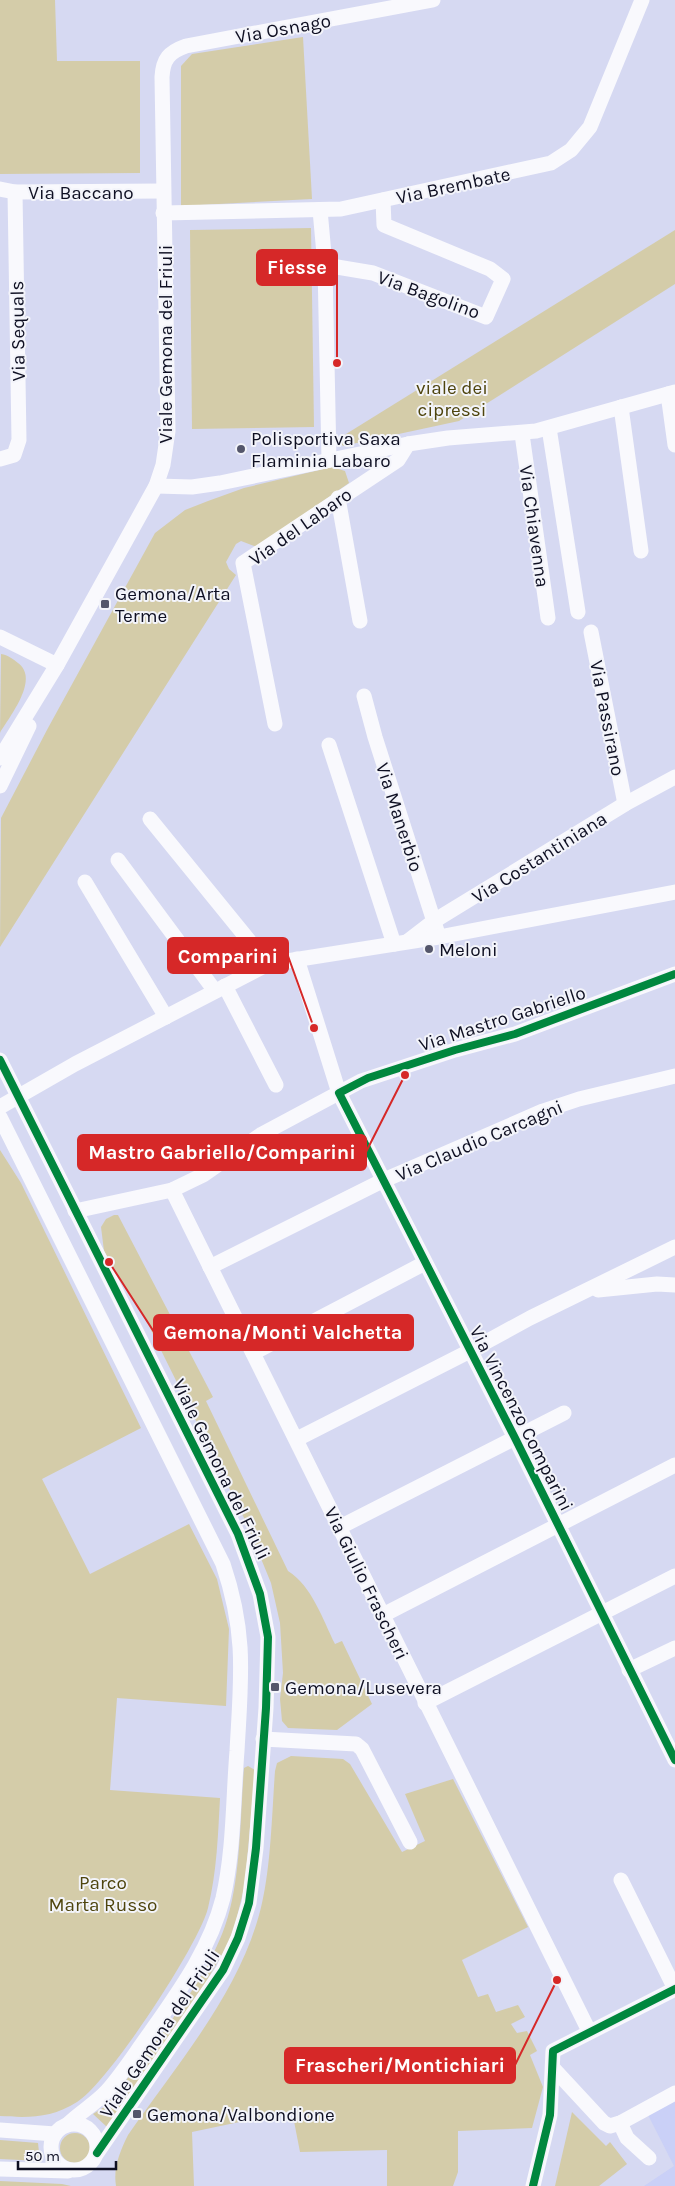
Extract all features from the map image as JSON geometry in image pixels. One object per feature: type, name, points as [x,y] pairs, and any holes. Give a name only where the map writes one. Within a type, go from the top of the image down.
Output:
[{"type":"street","name":"Via Osnago","points":[[166,57],[186,46],[433,0]]},
{"type":"street","name":"Via Brembate","points":[[163,213],[320,210],[354,207],[450,184],[531,169],[551,163],[571,150],[584,136],[596,116],[642,0]]},
{"type":"street","name":"Viale Gemona del Friuli","points":[[0,758],[57,665],[156,486],[163,465],[168,431],[163,213],[163,66],[166,57]]},
{"type":"street","name":"Via Baccano","points":[[7,190],[163,191]]},
{"type":"street","name":"Via Sequals","points":[[0,459],[14,454],[19,440],[7,190]]},
{"type":"street","name":"Via Bagolino","points":[[326,265],[373,273],[486,317],[503,279],[490,269],[384,225],[383,200]]},
{"type":"street","points":[[320,210],[326,265],[329,460]]},
{"type":"street","points":[[156,486],[192,486],[220,483],[408,444],[448,438],[522,434],[671,393],[675,444]]},
{"type":"street","points":[[621,407],[641,551]]},
{"type":"street","points":[[548,428],[578,612]]},
{"type":"street","name":"Via Chiavenna","points":[[522,434],[548,618]]},
{"type":"street","name":"Via del Labaro","points":[[275,724],[242,563],[398,460],[408,444]]},
{"type":"street","points":[[338,498],[360,621]]},
{"type":"street","name":"Via Passirano","points":[[592,632],[625,804]]},
{"type":"street","points":[[0,637],[57,665]]},
{"type":"street","name":"Viale Gemona del Friuli","points":[[0,786],[57,665]]},
{"type":"street","name":"Via Manerbio","points":[[364,696],[439,937]]},
{"type":"street","points":[[329,745],[401,943]]},
{"type":"street","name":"Via Costantiniana","points":[[401,943],[625,804],[675,777]]},
{"type":"street","points":[[150,820],[268,964]]},
{"type":"street","points":[[118,860],[220,989],[276,1085]]},
{"type":"street","points":[[85,882],[166,1017]]},
{"type":"street","points":[[0,1107],[268,964],[439,937],[675,892]]},
{"type":"street","name":"Via Vincenzo Comparini","points":[[296,959],[339,1092],[382,1180],[515,1438],[675,1760]]},
{"type":"street","name":"Via Mastro Gabriello","points":[[75,1211],[172,1190],[203,1175],[262,1134],[368,1078],[455,1050],[515,1034],[675,974]]},
{"type":"street","name":"Viale Gemona del Friuli","points":[[0,1060],[238,1534],[254,1573],[265,1615],[268,1637],[265,1719],[252,1883],[238,1938],[216,1982],[97,2153]]},
{"type":"street","name":"Via Claudio Carcagni","points":[[210,1267],[382,1180],[558,1106],[596,1094],[675,1076]]},
{"type":"street","name":"Viale Gemona del Friuli","points":[[0,1117],[223,1564],[240,1631],[242,1668],[236,1758],[227,1874],[219,1912],[209,1939],[185,1982],[119,2076],[98,2100],[61,2129]]},
{"type":"street","name":"Via Giulio Frascheri","points":[[172,1190],[589,2031]]},
{"type":"street","points":[[297,1439],[530,1318],[675,1247]]},
{"type":"street","points":[[254,1353],[425,1263]]},
{"type":"street","points":[[584,1292],[657,1284],[675,1285]]},
{"type":"street","points":[[91,1300],[115,1288]]},
{"type":"street","points":[[107,1332],[131,1320]]},
{"type":"street","points":[[340,1527],[564,1413]]},
{"type":"street","points":[[383,1616],[675,1465]]},
{"type":"street","points":[[425,1703],[675,1576]]},
{"type":"street","points":[[629,1670],[675,1648]]},
{"type":"street","points":[[239,1717],[265,1719]]},
{"type":"street","points":[[263,1738],[356,1744],[362,1749],[410,1842]]},
{"type":"street","points":[[236,1758],[262,1759]]},
{"type":"street","points":[[533,2186],[550,2115],[553,2051],[589,2031],[675,1989],[620,1880]]},
{"type":"street","points":[[553,2068],[606,2125],[613,2126],[620,2123],[675,2093]]},
{"type":"street","points":[[0,2130],[61,2129],[76,2123],[90,2130],[98,2144],[97,2153],[90,2164],[79,2171],[0,2168]]},
{"type":"street","points":[[620,2123],[627,2138],[649,2158]]},
{"type":"street","points":[[61,2129],[52,2141],[53,2157],[64,2169],[72,2171]]},
{"type":"shaded area","points":[[675,2101],[675,2186],[644,2186],[674,2166],[648,2115]]},
{"type":"green space","points":[[0,0],[55,0],[57,61],[140,61],[140,173],[0,174]]},
{"type":"green space","points":[[303,37],[312,199],[181,206],[181,66],[192,54]]},
{"type":"green space","points":[[311,228],[314,427],[192,429],[190,230]]},
{"type":"green space","name":"viale dei cipressi","points":[[675,230],[675,284],[459,421],[343,446],[338,439]]},
{"type":"green space","points":[[332,467],[345,471],[349,483],[257,547],[241,541],[236,544],[226,562],[229,569],[236,575],[0,947],[1,818],[155,533],[185,510],[208,501],[244,488]]},
{"type":"green space","points":[[1,654],[8,656],[18,663],[24,670],[26,678],[21,698],[0,733]]},
{"type":"green space","name":"Parco Marta Russo","points":[[0,1150],[21,1183],[141,1428],[42,1479],[90,1574],[189,1524],[217,1579],[229,1629],[226,1706],[117,1698],[110,1790],[220,1798],[217,1853],[213,1880],[208,1908],[201,1926],[171,1981],[151,2012],[130,2042],[91,2090],[68,2107],[49,2114],[31,2117],[0,2116]]},
{"type":"green space","points":[[118,1215],[213,1397],[206,1401],[288,1571],[304,1585],[310,1594],[335,1644],[342,1641],[372,1704],[337,1730],[288,1728],[282,1721],[280,1699],[283,1673],[280,1623],[271,1583],[246,1522],[149,1326],[104,1251],[101,1227],[106,1219]]},
{"type":"green space","points":[[291,1756],[343,1759],[350,1764],[402,1852],[425,1841],[405,1794],[453,1779],[528,1927],[462,1960],[478,1997],[488,1994],[496,2012],[518,2005],[525,2017],[511,2024],[517,2033],[527,2031],[537,2051],[530,2055],[543,2087],[532,2128],[458,2131],[458,2172],[453,2186],[387,2186],[387,2150],[300,2152],[292,2111],[192,2132],[194,2186],[116,2186],[115,2173],[118,2160],[128,2135],[206,2025],[240,1966],[253,1935],[265,1888],[271,1838],[275,1771],[277,1763]]},
{"type":"green space","points":[[248,1766],[255,1770],[245,1884],[235,1925],[227,1946],[196,1999],[107,2127],[93,2114],[104,2107],[115,2095],[176,2014],[205,1970],[225,1926],[237,1869],[244,1768]]},
{"type":"green space","points":[[572,2112],[606,2146],[610,2142],[627,2164],[599,2186],[555,2186]]},
{"type":"green space","points":[[75,2133],[86,2137],[90,2148],[86,2159],[75,2163],[64,2159],[60,2148],[64,2137]]},
{"type":"green space","points":[[0,2140],[38,2143],[40,2161],[0,2159]]},
{"type":"green space","points":[[0,2181],[62,2184],[71,2186],[0,2186]]},
{"type":"cycle path","points":[[675,974],[515,1034],[455,1050],[368,1078],[339,1093],[515,1438],[675,1760]]},
{"type":"cycle path","points":[[0,1060],[238,1534],[260,1594],[268,1637],[266,1708],[256,1848],[249,1903],[238,1938],[223,1970],[97,2153]]},
{"type":"cycle path","points":[[533,2186],[550,2115],[553,2051],[675,1989]]},
{"type":"place","name":"Fiesse","points":[[337,363]]},
{"type":"place","name":"Polisportiva Saxa Flaminia Labaro","points":[[241,449]]},
{"type":"place","name":"Gemona/Arta Terme","points":[[105,604]]},
{"type":"place","name":"Meloni","points":[[429,949]]},
{"type":"place","name":"Comparini","points":[[314,1028]]},
{"type":"place","name":"Mastro Gabriello/Comparini","points":[[405,1075]]},
{"type":"place","name":"Gemona/Monti Valchetta","points":[[109,1262]]},
{"type":"place","name":"Gemona/Lusevera","points":[[275,1687]]},
{"type":"place","name":"Frascheri/Montichiari","points":[[557,1980]]},
{"type":"place","name":"Gemona/Valbondione","points":[[137,2114]]}]
